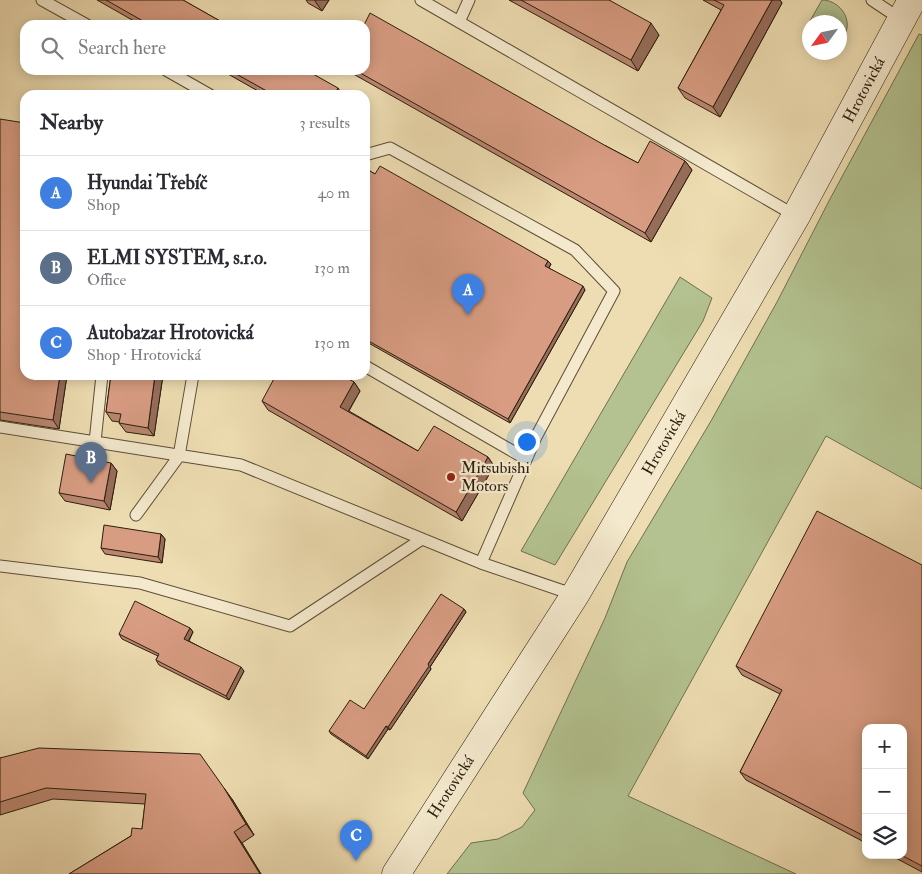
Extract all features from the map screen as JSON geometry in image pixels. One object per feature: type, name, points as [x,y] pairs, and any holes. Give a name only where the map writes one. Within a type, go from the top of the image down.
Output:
[{"type":"main road","name":"Hrotovická","points":[[396,874],[575,595],[796,216],[907,10]]},
{"type":"lane","points":[[42,0],[78,20]]},
{"type":"lane","points":[[421,0],[796,216]]},
{"type":"lane","points":[[458,22],[469,0]]},
{"type":"lane","points":[[872,0],[907,10]]},
{"type":"lane","points":[[175,75],[201,90]]},
{"type":"lane","points":[[370,154],[390,148],[576,250],[614,291],[536,437],[481,564]]},
{"type":"lane","points":[[370,369],[526,459]]},
{"type":"lane","points":[[95,442],[101,380]]},
{"type":"lane","points":[[136,516],[179,456],[192,380]]},
{"type":"lane","points":[[0,427],[241,465],[481,564],[575,595]]},
{"type":"lane","points":[[0,566],[140,583],[290,626],[422,539]]},
{"type":"green space","points":[[822,0],[837,5],[845,15],[813,15]]},
{"type":"green space","points":[[919,34],[922,35],[922,489],[826,436],[628,796],[796,874],[447,874],[471,843],[498,839],[522,827],[535,810],[523,793],[605,618],[627,562],[711,421],[777,302]]},
{"type":"green space","points":[[680,277],[712,298],[703,321],[555,565],[521,551]]},
{"type":"building","points":[[106,0],[183,0],[218,20],[141,20]]},
{"type":"building","points":[[521,0],[609,0],[651,23],[631,60]]},
{"type":"building","points":[[714,0],[772,0],[713,107],[678,88],[724,5]]},
{"type":"building","points":[[370,13],[638,163],[650,141],[685,161],[645,233],[364,75],[370,75],[370,20],[366,20]]},
{"type":"building","points":[[238,75],[315,75],[338,88],[337,90],[265,90]]},
{"type":"building","points":[[0,119],[20,122],[20,380],[59,380],[53,420],[0,412]]},
{"type":"building","points":[[380,166],[548,261],[545,266],[583,286],[508,419],[370,342],[370,171],[375,174]]},
{"type":"building","points":[[110,380],[154,380],[148,428],[119,423],[121,414],[106,412]]},
{"type":"building","points":[[273,380],[351,380],[354,382],[340,407],[418,451],[434,426],[488,457],[456,512],[262,401]]},
{"type":"building","points":[[66,454],[111,463],[104,501],[59,493]]},
{"type":"building","points":[[817,511],[922,565],[922,866],[907,858],[907,724],[862,724],[862,835],[740,772],[782,690],[736,666]]},
{"type":"building","points":[[104,525],[161,534],[158,557],[101,548]]},
{"type":"building","points":[[441,594],[464,609],[428,664],[429,666],[366,756],[329,731],[350,700],[364,709]]},
{"type":"building","points":[[135,601],[190,628],[184,639],[241,667],[226,696],[156,660],[159,654],[119,634]]},
{"type":"building","points":[[39,748],[200,754],[246,824],[234,832],[260,874],[69,874],[131,836],[132,828],[142,829],[146,794],[46,788],[0,802],[0,758]]},
{"type":"place","name":"Hyundai Třebíč","points":[[468,315]]},
{"type":"place","name":"Mitsubishi Motors","points":[[451,477]]},
{"type":"place","name":"ELMI SYSTEM, s.r.o.","points":[[91,483]]},
{"type":"place","name":"Autobazar Hrotovická","points":[[356,861]]}]
